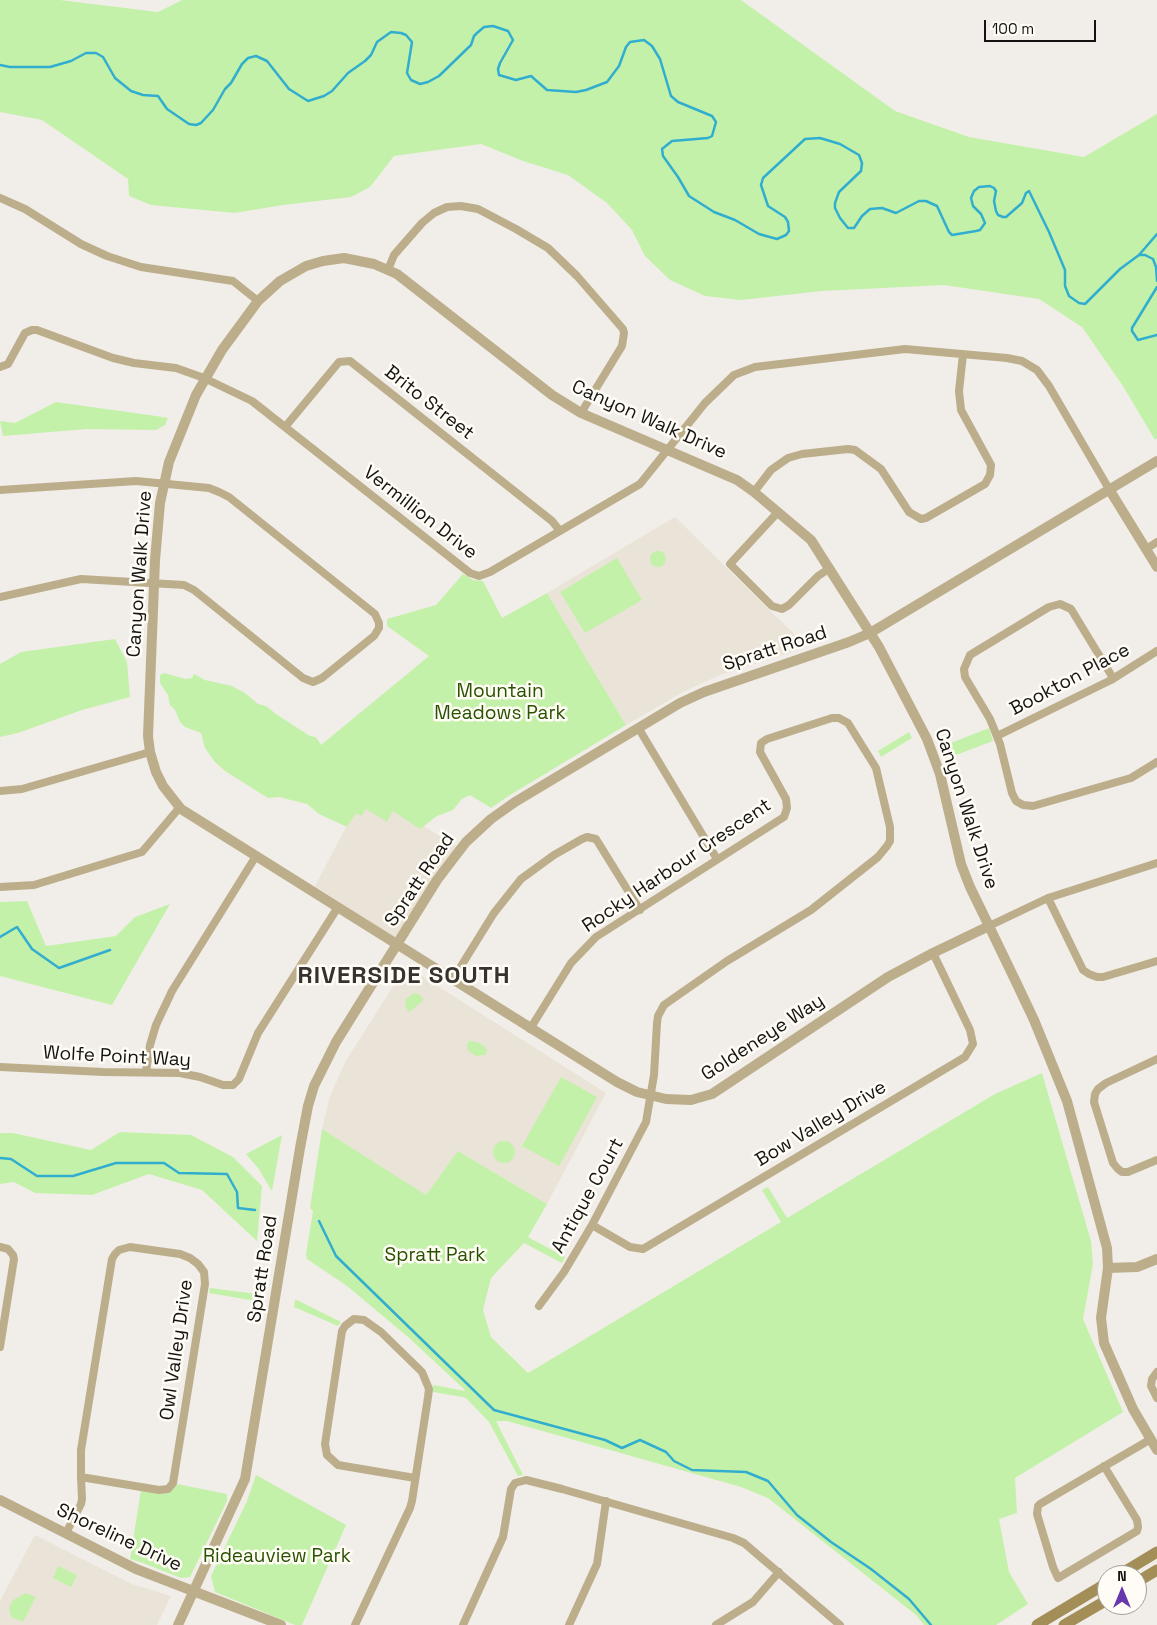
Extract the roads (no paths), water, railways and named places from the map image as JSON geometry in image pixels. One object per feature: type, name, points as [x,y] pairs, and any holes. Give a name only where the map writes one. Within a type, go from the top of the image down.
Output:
[{"type":"main road","points":[[1136,1565],[1157,1552]]},
{"type":"main road","points":[[1036,1625],[1097,1588]]},
{"type":"main road","points":[[1064,1625],[1097,1606]]},
{"type":"street","points":[[0,198],[25,209],[81,244],[107,256],[141,267],[233,281],[258,301]]},
{"type":"street","points":[[388,270],[394,255],[422,223],[434,213],[447,207],[461,206],[478,209],[548,248],[577,276],[623,328],[624,332],[622,346],[581,413]]},
{"type":"street","name":"Canyon Walk Drive","points":[[398,944],[180,807],[163,786],[156,772],[150,752],[148,727],[157,526],[164,483],[183,424],[204,378],[258,301],[288,275],[306,266],[344,258],[374,264],[397,274],[539,386],[581,413],[666,450],[723,472],[754,492],[811,540],[870,633],[934,755],[961,864],[1034,1020],[1067,1101],[1106,1241],[1108,1268],[1101,1318],[1104,1343],[1133,1409],[1157,1450]]},
{"type":"street","name":"Vermillion Drive","points":[[0,367],[8,364],[25,333],[37,330],[113,358],[134,363],[176,368],[204,378],[252,400],[474,576],[483,576],[640,484],[705,403],[727,380],[742,371],[755,367],[904,350],[1015,359],[1037,370],[1049,386],[1109,489]]},
{"type":"street","points":[[754,492],[771,470],[788,458],[802,454],[848,449],[855,450],[881,469],[908,512],[920,519],[926,518],[985,484],[990,475],[991,465],[961,410],[959,391],[963,354]]},
{"type":"street","name":"Brito Street","points":[[285,427],[339,362],[350,361],[552,521],[560,531]]},
{"type":"street","name":"Spratt Road","points":[[178,1625],[238,1496],[247,1470],[300,1148],[311,1096],[328,1055],[449,864],[466,842],[515,802],[680,703],[704,692],[870,633],[1157,461]]},
{"type":"street","points":[[0,490],[126,482],[164,483],[209,488],[229,497],[375,614],[379,628],[374,636],[322,678],[313,682],[303,678],[190,587],[179,584],[81,579],[0,597]]},
{"type":"street","points":[[1109,489],[1157,567]]},
{"type":"street","points":[[778,512],[730,564],[772,606],[782,609],[789,605],[818,576],[830,568]]},
{"type":"street","points":[[1146,548],[1157,542]]},
{"type":"street","points":[[1113,678],[1071,609],[1060,604],[1049,607],[970,655],[964,665],[964,677],[990,720],[997,736],[1012,793],[1019,803],[1028,806],[1131,778],[1157,762]]},
{"type":"street","name":"Bookton Place","points":[[997,736],[1113,678],[1157,651]]},
{"type":"street","name":"Rocky Harbour Crescent","points":[[530,1029],[571,963],[596,937],[717,859],[758,835],[784,816],[786,812],[786,799],[760,752],[762,742],[832,718],[839,718],[848,723],[876,768],[890,828],[890,840],[878,857],[812,910],[727,961],[664,1005],[656,1024],[654,1075],[651,1096]]},
{"type":"street","points":[[639,729],[717,859]]},
{"type":"street","points":[[0,791],[22,789],[150,752]]},
{"type":"street","points":[[0,887],[34,884],[142,852],[180,807]]},
{"type":"street","points":[[453,979],[494,913],[516,884],[532,870],[582,839],[596,839],[640,910]]},
{"type":"street","points":[[146,1072],[150,1045],[156,1025],[172,991],[256,856]]},
{"type":"street","name":"Goldeneye Way","points":[[398,944],[530,1029],[630,1090],[651,1096],[680,1100],[697,1099],[712,1094],[888,977],[932,952],[1048,898],[1157,863]]},
{"type":"street","points":[[1048,898],[1083,970],[1089,974],[1096,977],[1104,977],[1157,961]]},
{"type":"street","name":"Wolfe Point Way","points":[[0,1067],[103,1072],[180,1073],[229,1086],[236,1083],[258,1033],[338,907]]},
{"type":"street","name":"Bow Valley Drive","points":[[592,1225],[630,1247],[643,1249],[965,1057],[972,1044],[970,1030],[932,952]]},
{"type":"street","points":[[1157,1059],[1106,1083],[1098,1089],[1094,1102],[1113,1164],[1118,1169],[1122,1172],[1128,1172],[1157,1160]]},
{"type":"street","name":"Antique Court","points":[[539,1306],[564,1272],[592,1225],[643,1128],[651,1096]]},
{"type":"street","points":[[0,1247],[11,1252],[14,1262],[0,1347]]},
{"type":"street","name":"Owl Valley Drive","points":[[66,1533],[81,1504],[81,1477],[82,1450],[112,1259],[119,1250],[130,1247],[180,1254],[190,1258],[204,1272],[205,1284],[173,1483],[168,1489],[159,1490],[81,1477]]},
{"type":"street","points":[[1108,1268],[1137,1267],[1157,1260]]},
{"type":"street","points":[[355,1625],[410,1508],[415,1478],[428,1397],[429,1389],[426,1377],[422,1372],[381,1332],[364,1320],[354,1319],[342,1331],[325,1444],[327,1455],[338,1466],[415,1478]]},
{"type":"street","points":[[1157,1372],[1152,1379],[1151,1386],[1157,1398]]},
{"type":"street","points":[[1104,1466],[1135,1516],[1138,1530],[1058,1578],[1036,1509],[1040,1504],[1104,1466],[1151,1439]]},
{"type":"street","points":[[463,1625],[502,1538],[511,1489],[515,1483],[530,1481],[733,1538],[744,1543],[840,1625]]},
{"type":"street","name":"Shoreline Drive","points":[[0,1500],[136,1570],[281,1625]]},
{"type":"street","points":[[569,1625],[597,1564],[606,1502]]},
{"type":"street","points":[[716,1625],[753,1602],[779,1572]]},
{"type":"waterway","points":[[0,65],[10,67],[50,67],[71,61],[86,53],[96,53],[103,57],[115,78],[131,91],[143,95],[158,96],[167,109],[189,124],[196,125],[201,123],[213,110],[242,64],[248,58],[256,56],[267,61],[289,89],[308,101],[324,96],[332,91],[348,73],[371,55],[377,42],[391,32],[406,35],[412,42],[407,73],[411,80],[420,84],[439,76],[471,45],[477,33],[484,27],[493,26],[508,31],[513,40],[500,63],[499,75],[516,80],[531,76],[547,90],[576,92],[607,82],[619,66],[626,47],[630,42],[644,40],[652,46],[660,59],[671,96],[678,102],[712,116],[716,122],[712,136],[672,141],[662,149],[663,156],[689,196],[714,212],[735,220],[759,234],[777,239],[786,235],[789,231],[788,222],[785,217],[768,206],[761,185],[763,178],[805,139],[820,138],[840,144],[859,155],[862,163],[861,171],[839,192],[835,203],[835,208],[840,218],[848,228],[854,228],[862,216],[870,209],[882,208],[896,213],[919,201],[926,201],[937,206],[952,235],[976,231],[980,230],[985,223],[981,214],[973,206],[971,198],[974,191],[979,187],[990,186],[994,188],[996,191],[994,201],[996,211],[998,215],[1003,217],[1006,217],[1022,203],[1026,193],[1029,191],[1065,270],[1065,286],[1069,296],[1079,303],[1085,304],[1120,269],[1139,255],[1145,255],[1153,259],[1156,267],[1157,281]]},
{"type":"waterway","points":[[1139,255],[1157,234]]},
{"type":"waterway","points":[[1157,287],[1132,328],[1138,340],[1157,335]]},
{"type":"waterway","points":[[0,937],[17,927],[32,949],[59,968],[110,950]]},
{"type":"waterway","points":[[0,1158],[11,1159],[37,1176],[73,1176],[116,1163],[164,1163],[179,1173],[227,1174],[237,1192],[238,1208],[255,1210]]},
{"type":"waterway","points":[[319,1221],[336,1256],[494,1410],[605,1440],[622,1448],[640,1440],[666,1452],[674,1461],[692,1470],[746,1472],[768,1481],[797,1515],[909,1599],[931,1625]]},
{"type":"district","name":"RIVERSIDE SOUTH","points":[[404,976]]},
{"type":"park label","name":"Mountain Meadows Park","points":[[500,703]]},
{"type":"park label","name":"Spratt Park","points":[[435,1256]]},
{"type":"park label","name":"Rideauview Park","points":[[277,1557]]}]
